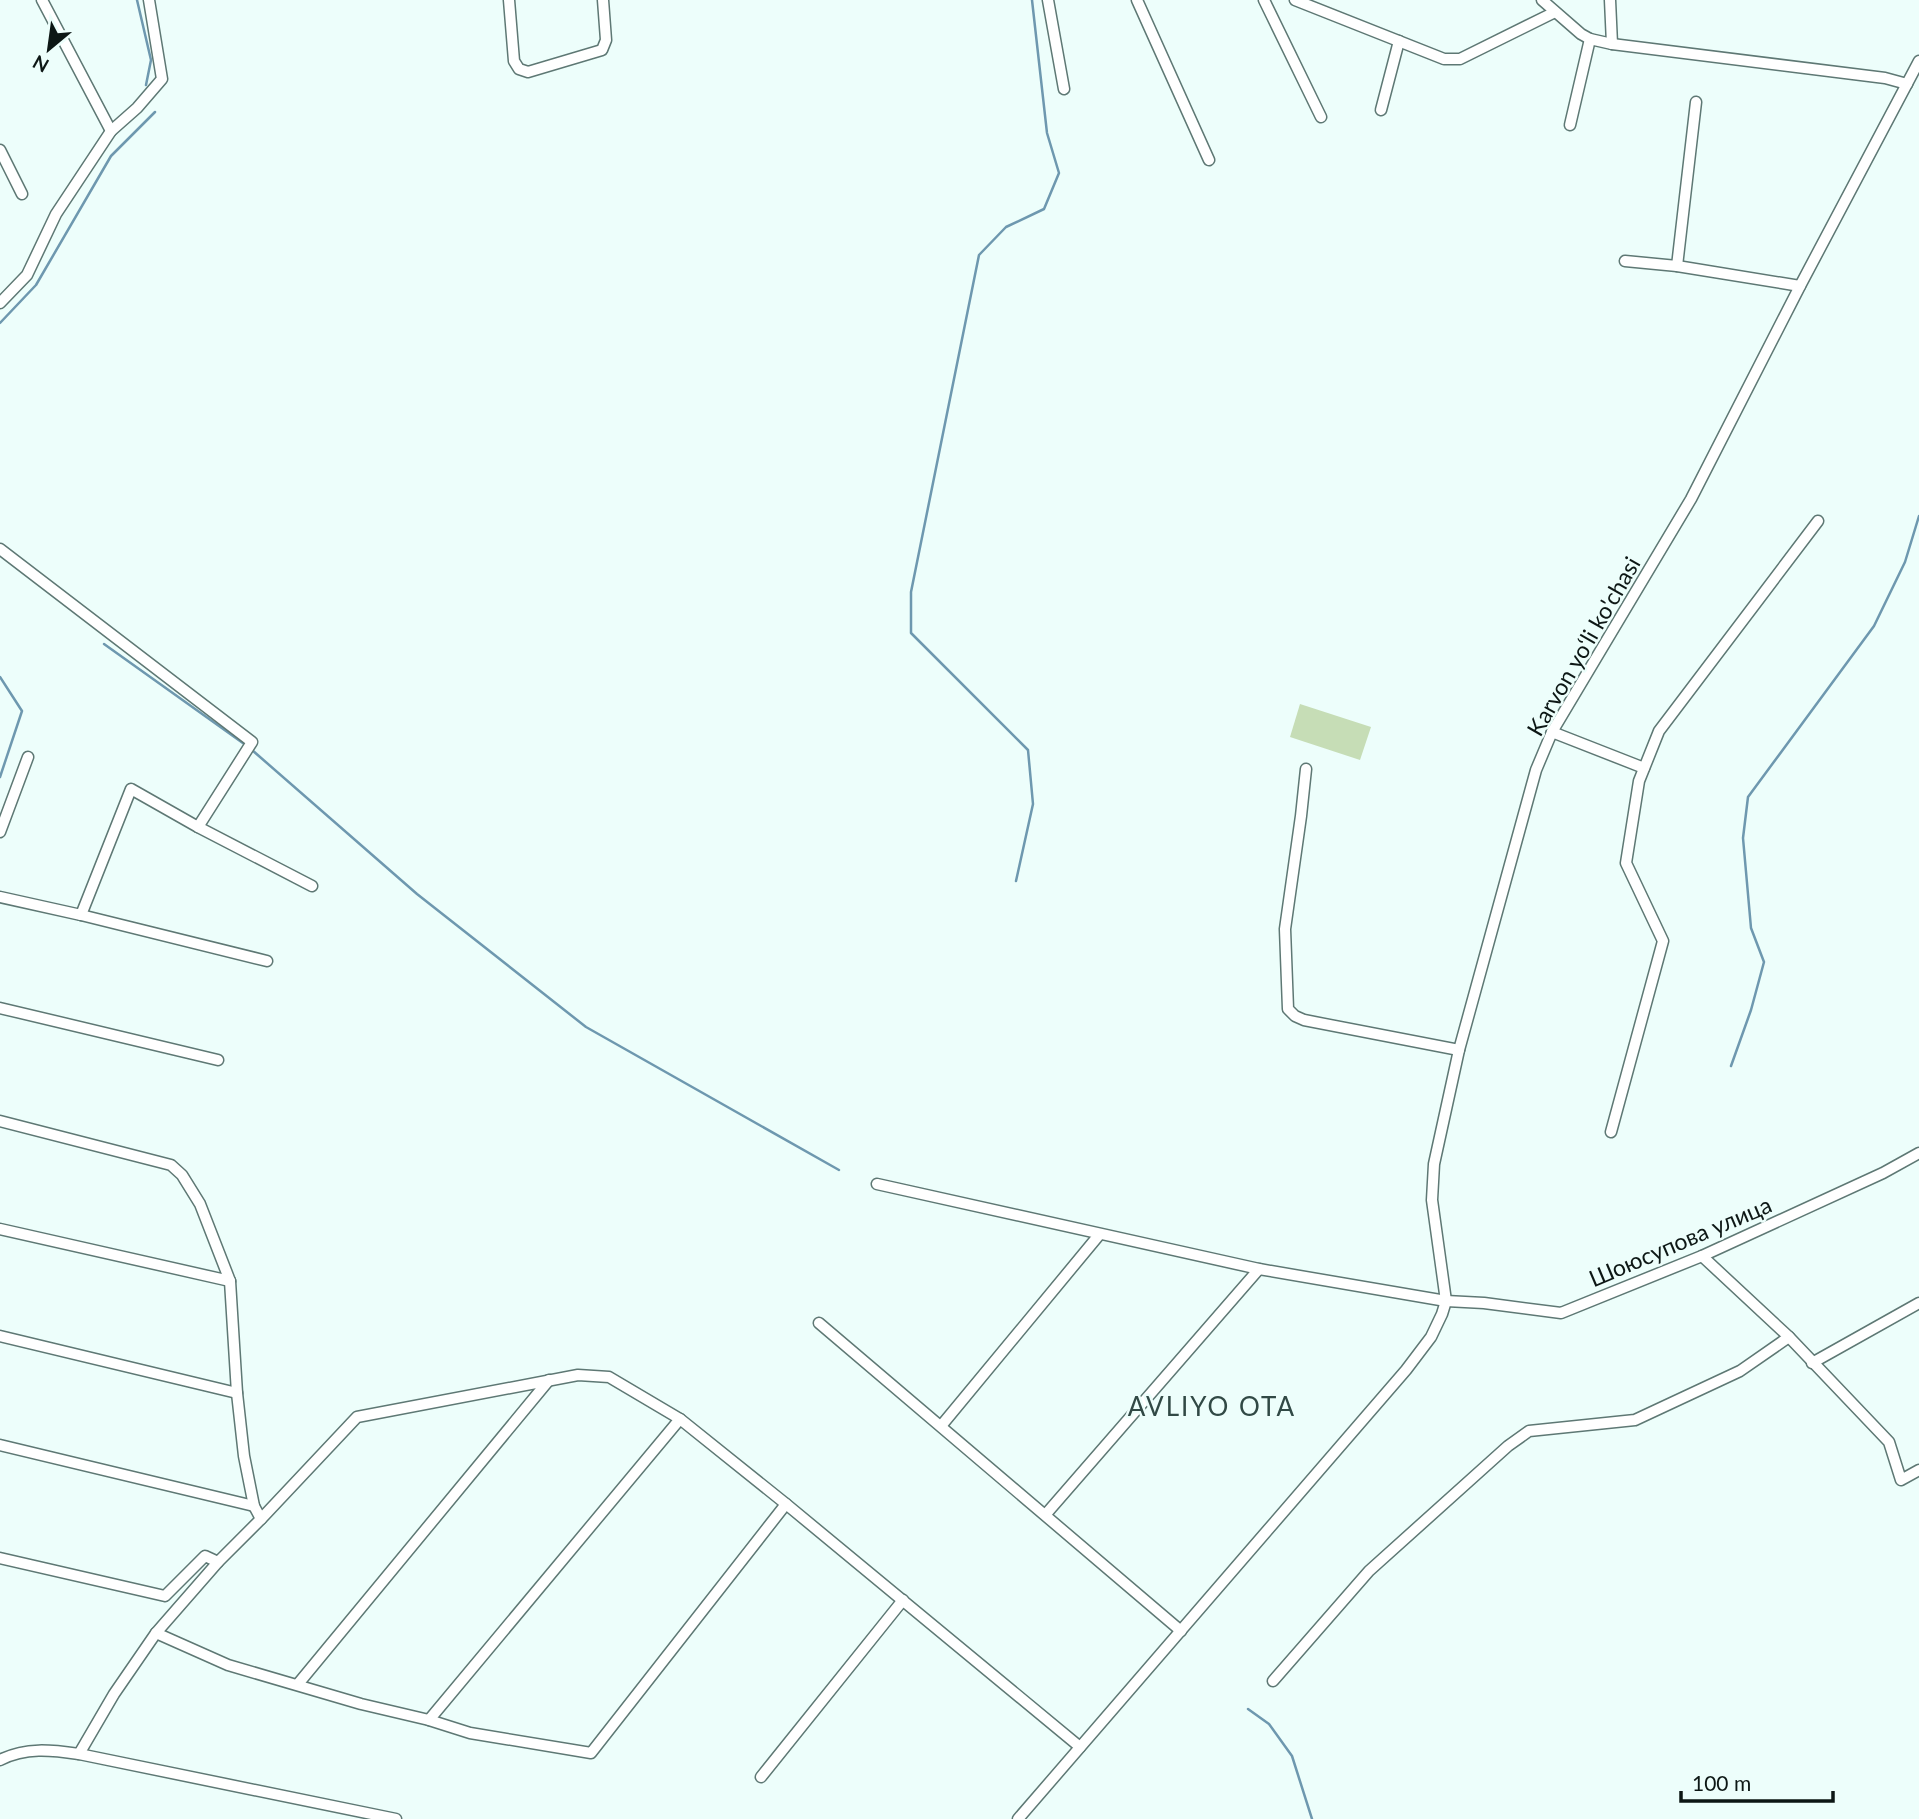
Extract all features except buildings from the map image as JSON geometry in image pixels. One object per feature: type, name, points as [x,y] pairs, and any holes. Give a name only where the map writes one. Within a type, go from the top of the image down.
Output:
[{"type":"street","points":[[41,0],[111,131]]},
{"type":"street","points":[[0,303],[27,275],[56,214],[111,131],[137,108],[162,79],[149,0]]},
{"type":"street","points":[[509,0],[514,61],[519,69],[528,72],[601,50],[606,40],[603,0]]},
{"type":"street","points":[[1048,0],[1064,89]]},
{"type":"street","points":[[1137,0],[1209,160]]},
{"type":"street","points":[[1264,0],[1321,117]]},
{"type":"street","points":[[1295,0],[1444,59],[1460,59],[1555,12]]},
{"type":"street","points":[[1542,0],[1590,39],[1885,78],[1907,84]]},
{"type":"street","points":[[1610,0],[1612,44]]},
{"type":"street","points":[[1570,125],[1590,39]]},
{"type":"street","points":[[1381,110],[1399,41]]},
{"type":"street","name":"Karvon yo‘li ko'chasi","points":[[1446,1301],[1432,1200],[1434,1164],[1459,1050],[1536,770],[1552,732],[1691,499],[1919,61]]},
{"type":"street","points":[[1676,266],[1696,102]]},
{"type":"street","points":[[0,149],[22,194]]},
{"type":"street","points":[[1625,261],[1676,266],[1800,286]]},
{"type":"street","points":[[1611,1132],[1663,942],[1626,863],[1639,781],[1659,731],[1818,521]]},
{"type":"street","points":[[0,550],[252,742],[198,827]]},
{"type":"street","points":[[1552,732],[1644,768]]},
{"type":"street","points":[[0,832],[28,757]]},
{"type":"street","points":[[1306,769],[1285,929],[1288,1009],[1304,1020],[1459,1050]]},
{"type":"street","points":[[81,915],[131,789],[312,886]]},
{"type":"street","points":[[0,897],[267,961]]},
{"type":"street","points":[[0,1008],[218,1059]]},
{"type":"street","points":[[0,1121],[155,1160],[177,1169],[192,1189],[230,1281],[244,1455],[254,1506],[261,1520]]},
{"type":"street","name":"Шоюсупова улица","points":[[877,1184],[1259,1269],[1446,1301],[1560,1313],[1702,1256],[1883,1173],[1919,1153]]},
{"type":"street","points":[[0,1229],[230,1281]]},
{"type":"street","points":[[941,1426],[1099,1235]]},
{"type":"street","points":[[1702,1256],[1789,1337],[1889,1442],[1901,1480],[1919,1470]]},
{"type":"street","points":[[1046,1514],[1259,1269]]},
{"type":"street","points":[[1018,1819],[1424,1348],[1437,1326],[1446,1301]]},
{"type":"street","points":[[1812,1363],[1919,1303]]},
{"type":"street","points":[[819,1323],[1181,1631]]},
{"type":"street","points":[[0,1336],[237,1393]]},
{"type":"street","points":[[1273,1681],[1369,1571],[1508,1446],[1529,1431],[1635,1420],[1740,1371],[1789,1337]]},
{"type":"street","points":[[79,1754],[114,1694],[156,1633],[218,1562],[357,1417],[578,1375],[609,1377],[680,1419],[1080,1747]]},
{"type":"street","points":[[298,1684],[549,1380]]},
{"type":"street","points":[[429,1720],[680,1419]]},
{"type":"street","points":[[0,1445],[254,1506]]},
{"type":"street","points":[[156,1633],[228,1665],[360,1704],[429,1720],[470,1733],[591,1753],[786,1504]]},
{"type":"street","points":[[0,1558],[165,1596],[205,1556],[218,1562]]},
{"type":"street","points":[[761,1777],[903,1600]]},
{"type":"street","points":[[2,1757],[33,1750],[79,1754],[396,1819]]},
{"type":"green space","points":[[1300,704],[1371,727],[1360,760],[1290,737]]},
{"type":"waterway","points":[[137,0],[151,60],[146,85]]},
{"type":"waterway","points":[[1016,881],[1033,804],[1028,750],[911,633],[911,592],[979,255],[1006,227],[1044,209],[1059,173],[1047,133],[1032,0]]},
{"type":"waterway","points":[[0,323],[36,285],[111,156],[155,112]]},
{"type":"waterway","points":[[1731,1066],[1751,1010],[1764,962],[1751,928],[1743,838],[1748,797],[1874,626],[1905,562],[1919,516]]},
{"type":"waterway","points":[[104,644],[247,746]]},
{"type":"waterway","points":[[0,677],[22,711],[0,777]]},
{"type":"waterway","points":[[252,750],[417,894],[586,1027],[839,1170]]},
{"type":"waterway","points":[[1248,1709],[1269,1724],[1292,1756],[1312,1819]]},
{"type":"district","name":"AVLIYO OTA","points":[[1212,1406]]}]
